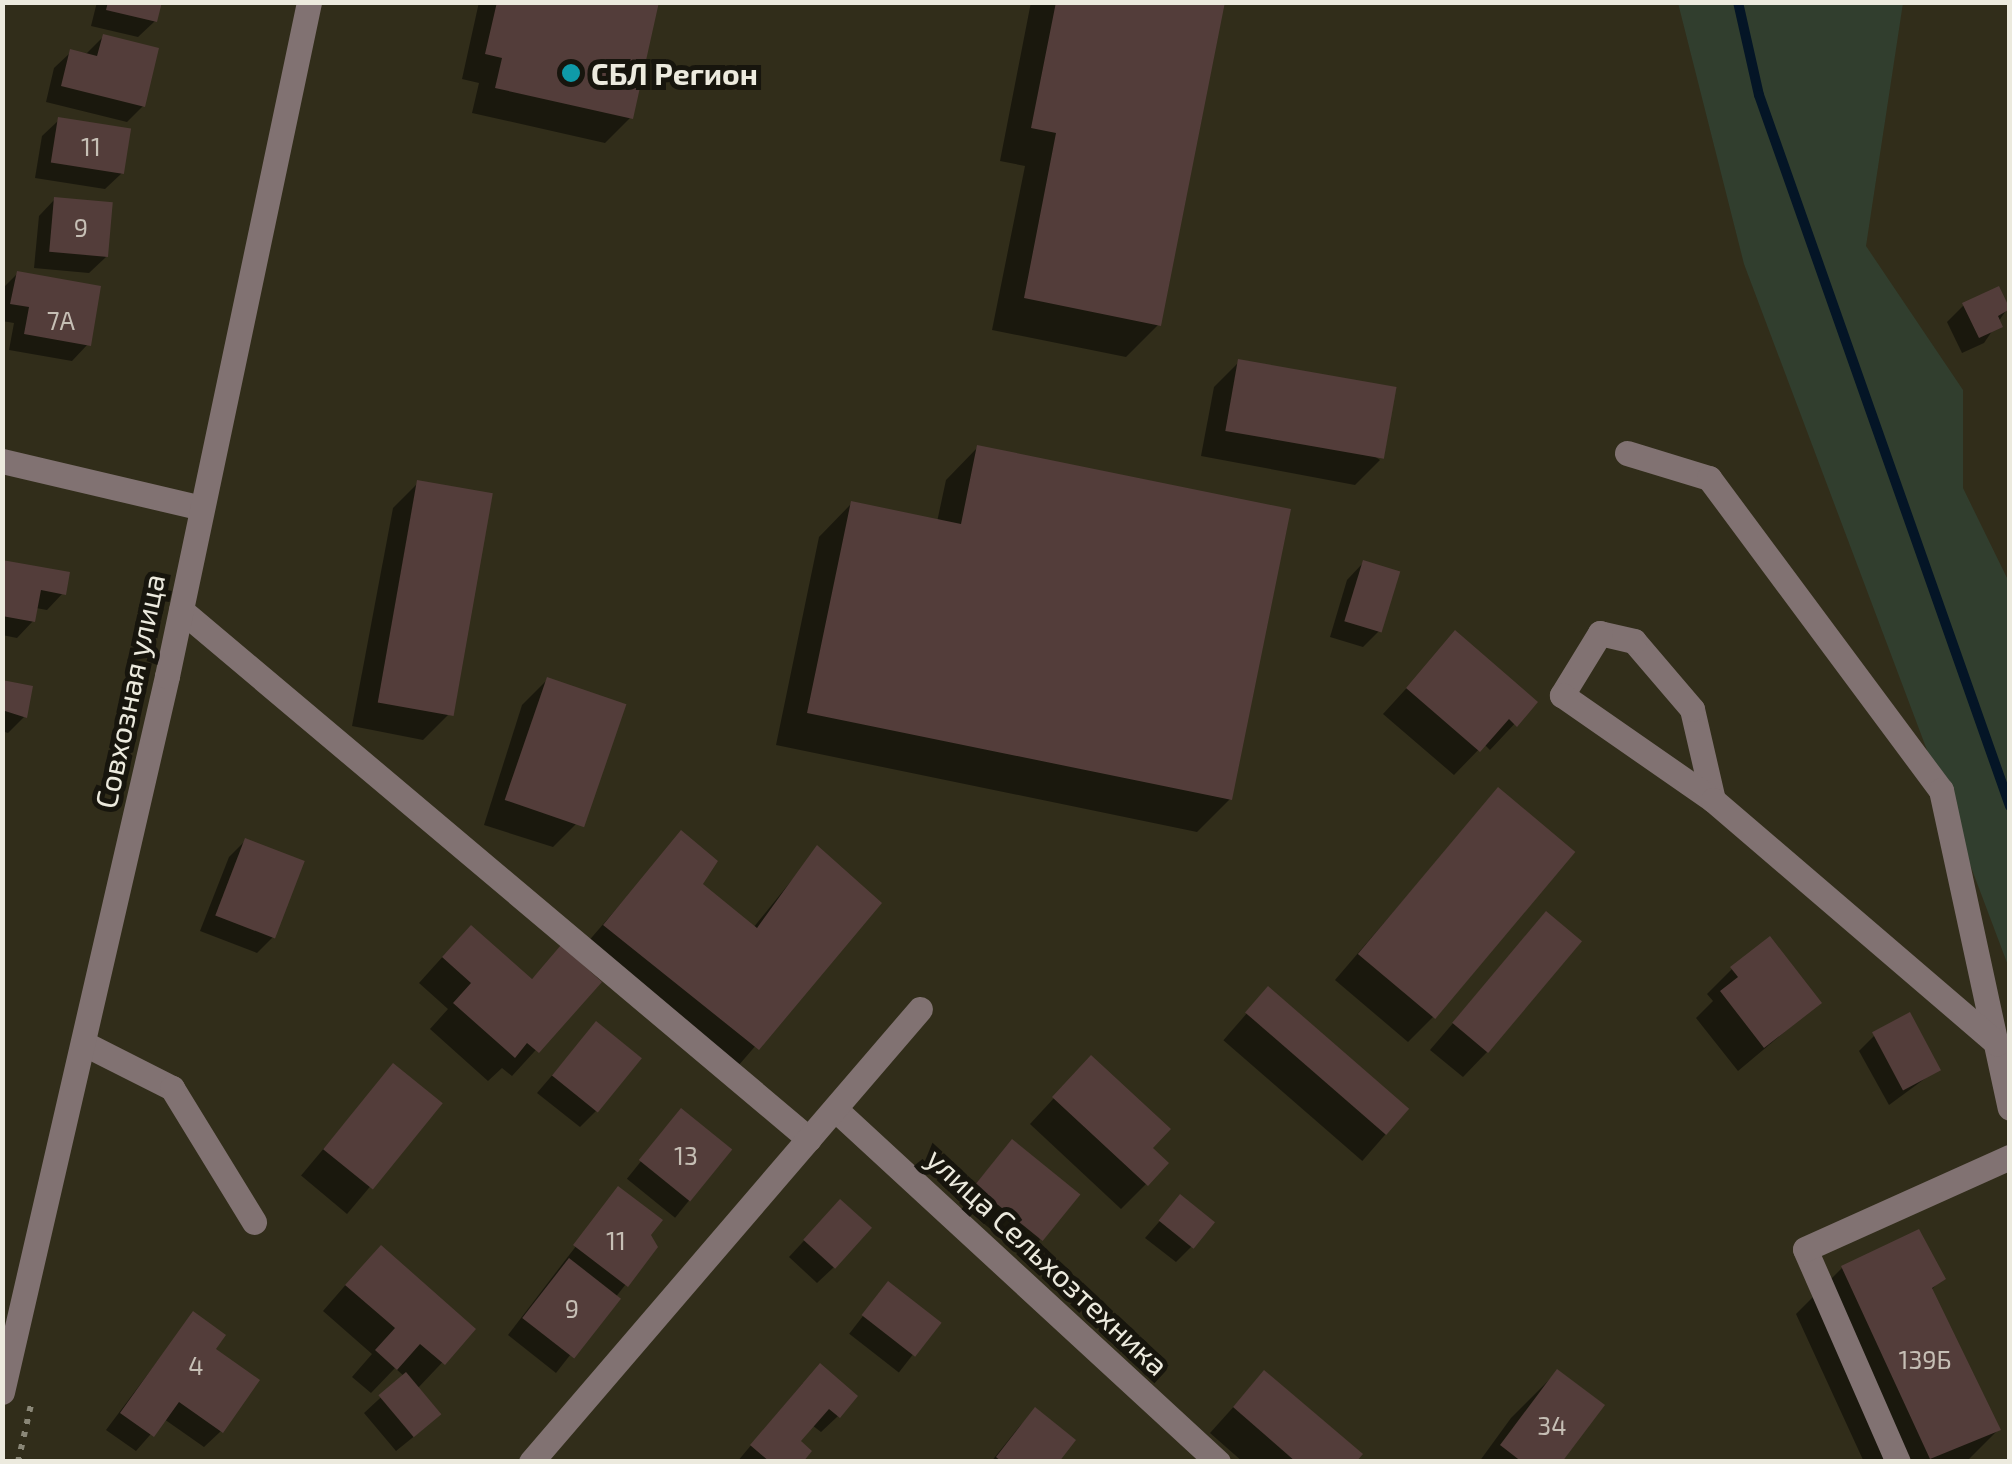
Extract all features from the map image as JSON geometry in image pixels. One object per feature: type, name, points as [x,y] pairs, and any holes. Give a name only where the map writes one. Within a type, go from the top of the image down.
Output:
[{"type":"street","name":"Совхозная улица","points":[[2,1392],[181,610],[309,2]]},
{"type":"street","points":[[1626,453],[1710,478],[1941,790],[2010,1108]]},
{"type":"street","points":[[2,461],[202,508]]},
{"type":"street","points":[[181,610],[808,1138]]},
{"type":"street","points":[[1713,800],[1692,709],[1634,641],[1600,633],[1562,695],[1713,800],[1997,1044]]},
{"type":"street","points":[[532,1462],[920,1009]]},
{"type":"street","points":[[82,1044],[172,1088],[254,1222]]},
{"type":"street","name":"улица Сельхозтехника","points":[[834,1109],[1218,1462]]},
{"type":"street","points":[[1898,1462],[1806,1250],[2010,1157]]},
{"type":"green space","points":[[1678,3],[1903,3],[1866,246],[1963,390],[1963,488],[2009,582],[2009,968],[1744,264]]},
{"type":"building","points":[[108,2],[162,2],[157,22],[106,10]]},
{"type":"building","name":"СБЛ Регион","points":[[497,2],[659,2],[633,119],[495,88],[502,58],[485,54]]},
{"type":"building","points":[[1056,2],[1225,2],[1161,326],[1024,298],[1056,133],[1031,128]]},
{"type":"building","points":[[103,34],[159,48],[145,107],[61,86],[70,49],[97,56]]},
{"type":"building","points":[[58,117],[131,129],[124,174],[51,162]]},
{"type":"building","points":[[54,197],[113,202],[108,257],[49,252]]},
{"type":"building","points":[[17,271],[101,286],[91,346],[24,334],[29,307],[10,304]]},
{"type":"building","points":[[1999,286],[2010,309],[1998,316],[2003,327],[1979,338],[1962,303]]},
{"type":"building","points":[[1238,359],[1397,387],[1384,459],[1225,431]]},
{"type":"building","points":[[977,445],[1291,509],[1232,800],[807,713],[851,501],[961,524]]},
{"type":"building","points":[[417,480],[493,493],[454,716],[378,703]]},
{"type":"building","points":[[2,560],[70,572],[66,595],[41,590],[35,622],[2,616]]},
{"type":"building","points":[[1363,560],[1400,571],[1382,633],[1344,621]]},
{"type":"building","points":[[1455,630],[1538,702],[1517,727],[1509,719],[1480,752],[1406,688]]},
{"type":"building","points":[[547,677],[626,704],[584,827],[505,800]]},
{"type":"building","points":[[2,680],[33,686],[27,718],[5,711],[2,718]]},
{"type":"building","points":[[1498,787],[1575,852],[1435,1019],[1358,954]]},
{"type":"building","points":[[681,830],[718,861],[703,884],[757,928],[817,845],[882,903],[759,1050],[603,925]]},
{"type":"building","points":[[245,838],[305,861],[275,938],[215,915]]},
{"type":"building","points":[[1546,911],[1582,941],[1488,1053],[1452,1023]]},
{"type":"building","points":[[471,925],[532,979],[561,945],[602,982],[539,1053],[527,1043],[515,1058],[453,1003],[471,983],[442,957]]},
{"type":"building","points":[[1770,936],[1822,1003],[1764,1048],[1720,991],[1738,977],[1730,967]]},
{"type":"building","points":[[1268,986],[1409,1109],[1386,1135],[1245,1012]]},
{"type":"building","points":[[1910,1012],[1941,1070],[1903,1090],[1872,1032]]},
{"type":"building","points":[[596,1021],[642,1058],[598,1113],[552,1075]]},
{"type":"building","points":[[1091,1055],[1171,1129],[1153,1148],[1169,1163],[1148,1186],[1052,1097]]},
{"type":"building","points":[[393,1063],[443,1103],[373,1190],[323,1149]]},
{"type":"building","points":[[681,1108],[732,1150],[690,1202],[639,1160]]},
{"type":"building","points":[[1012,1139],[1080,1194],[1043,1241],[974,1186]]},
{"type":"building","points":[[618,1186],[663,1220],[651,1235],[658,1247],[628,1287],[573,1245]]},
{"type":"building","points":[[1180,1194],[1215,1222],[1194,1249],[1159,1220]]},
{"type":"building","points":[[840,1199],[872,1228],[835,1269],[803,1240]]},
{"type":"building","points":[[1919,1229],[1946,1279],[1932,1288],[2001,1430],[1930,1459],[1841,1266]]},
{"type":"building","points":[[381,1245],[476,1329],[445,1365],[420,1344],[397,1370],[375,1350],[395,1328],[345,1285]]},
{"type":"building","points":[[569,1258],[621,1299],[574,1359],[522,1318]]},
{"type":"building","points":[[888,1281],[942,1323],[915,1357],[862,1315]]},
{"type":"building","points":[[193,1311],[226,1335],[216,1349],[260,1380],[223,1433],[179,1402],[154,1437],[120,1413]]},
{"type":"building","points":[[820,1363],[858,1396],[840,1418],[829,1409],[801,1441],[812,1451],[803,1462],[770,1462],[750,1445]]},
{"type":"building","points":[[1557,1369],[1605,1405],[1562,1462],[1522,1462],[1500,1445]]},
{"type":"building","points":[[1264,1370],[1363,1454],[1356,1462],[1296,1462],[1233,1407]]},
{"type":"building","points":[[406,1372],[441,1414],[414,1437],[378,1395]]},
{"type":"building","points":[[1035,1407],[1076,1440],[1059,1462],[1002,1462],[996,1457]]},
{"type":"waterway","points":[[1738,2],[1759,95],[2010,806]]},
{"type":"place","name":"СБЛ Регион","points":[[571,73]]}]
